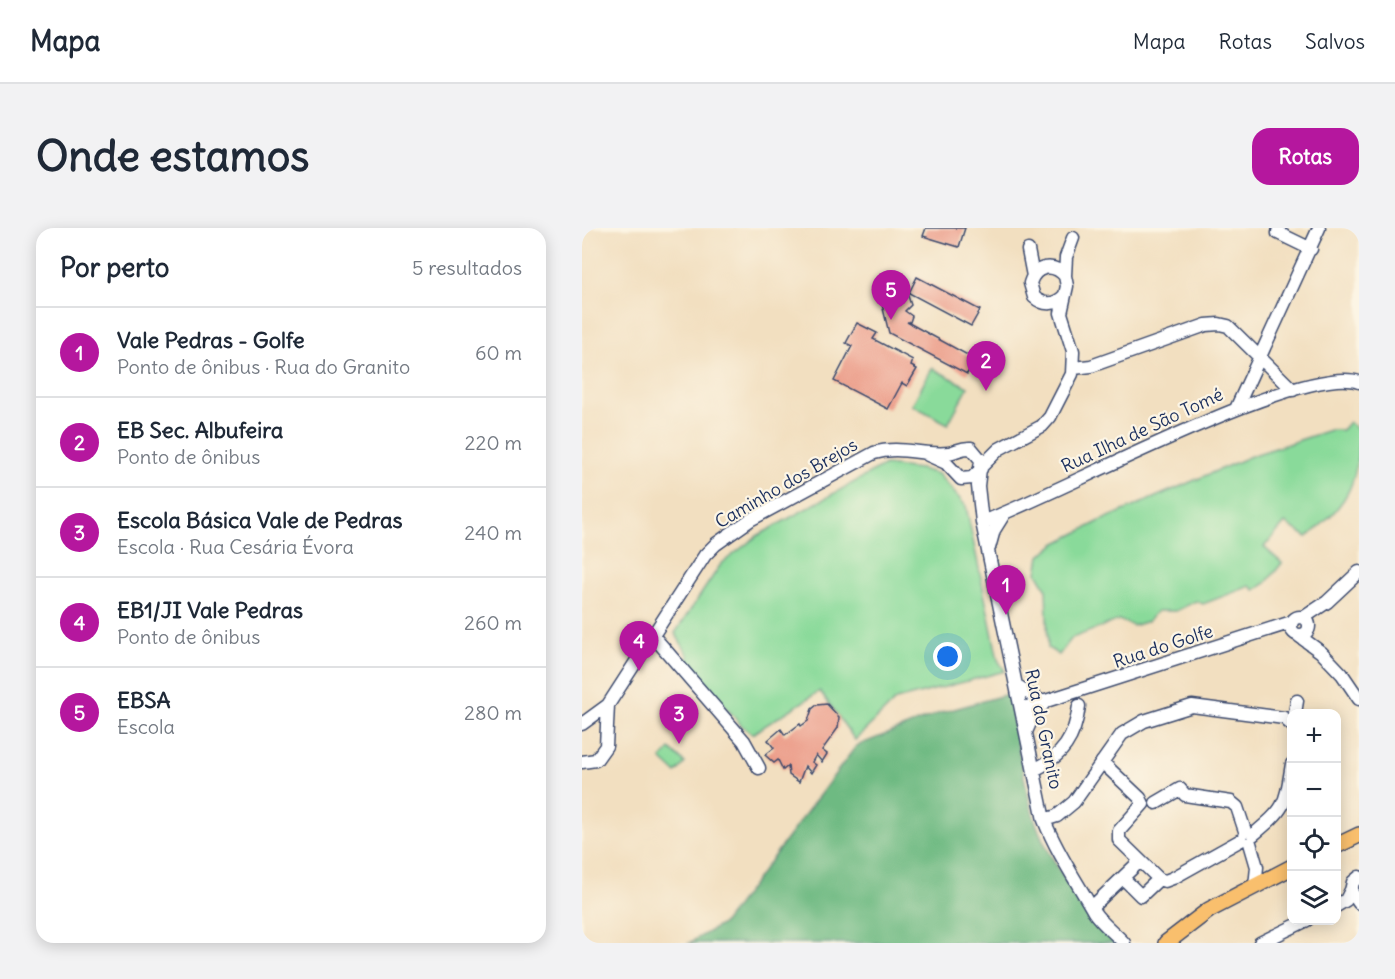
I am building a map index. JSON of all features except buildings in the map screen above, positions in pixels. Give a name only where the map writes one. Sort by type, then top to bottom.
[{"type":"main road","points":[[1341,844],[1359,835]]},
{"type":"main road","points":[[1166,943],[1209,910],[1287,869]]},
{"type":"street","points":[[1279,228],[1278,232],[1285,237],[1311,249]]},
{"type":"street","name":"Rua Ilha de São Tomé","points":[[982,522],[1236,409],[1319,228]]},
{"type":"street","points":[[1033,276],[1047,267],[1076,233]]},
{"type":"street","points":[[956,475],[972,478],[999,449],[1042,426],[1050,417],[1074,368],[1073,351],[1064,329],[1061,313],[1067,286],[1066,257],[1076,233]]},
{"type":"street","points":[[1064,329],[1030,289],[1033,276],[1028,250],[1047,267],[1065,276]]},
{"type":"street","points":[[1039,301],[1055,303],[1064,296]]},
{"type":"street","points":[[1074,368],[1091,366],[1206,325],[1219,324],[1228,326],[1293,390]]},
{"type":"street","points":[[1236,409],[1323,381],[1350,379],[1359,382]]},
{"type":"street","points":[[999,449],[976,451],[965,447],[955,451],[949,463],[956,475],[993,514],[1004,514]]},
{"type":"street","name":"Caminho dos Brejos","points":[[608,705],[705,555],[735,528],[857,460],[888,449],[933,453],[955,451]]},
{"type":"street","name":"Caminho dos Brejos","points":[[913,450],[939,459],[956,475]]},
{"type":"street","points":[[976,451],[981,467]]},
{"type":"street","name":"Rua do Granito","points":[[981,467],[979,501],[982,522],[1044,820],[1056,848],[1095,912],[1124,943]]},
{"type":"street","points":[[988,552],[994,530],[1004,514]]},
{"type":"street","points":[[1359,572],[1301,626],[1342,674],[1359,698]]},
{"type":"street","name":"Rua do Golfe","points":[[1021,709],[1253,636],[1301,626]]},
{"type":"street","points":[[654,637],[744,741],[759,768]]},
{"type":"street","points":[[1016,685],[1044,703],[1033,716],[1026,732]]},
{"type":"street","points":[[582,725],[608,705]]},
{"type":"street","points":[[583,763],[601,757],[606,746],[608,705]]},
{"type":"street","points":[[1034,770],[1052,761],[1063,750],[1075,726],[1079,706]]},
{"type":"street","points":[[1044,820],[1057,816],[1074,802],[1122,734],[1131,727],[1192,706],[1284,718],[1287,721]]},
{"type":"street","points":[[582,725],[592,725],[600,729],[606,739]]},
{"type":"street","points":[[1102,762],[1136,794],[1143,804],[1117,836],[1162,880]]},
{"type":"street","points":[[1156,803],[1180,789],[1185,795],[1231,802],[1237,807],[1257,867],[1255,886]]},
{"type":"street","points":[[1123,878],[1141,896],[1162,880],[1247,837],[1274,819],[1286,803],[1287,796]]},
{"type":"street","points":[[1093,906],[1140,861]]},
{"type":"street","points":[[1257,867],[1273,876]]},
{"type":"street","points":[[1341,903],[1350,895],[1359,877]]},
{"type":"street","points":[[1352,888],[1353,897],[1359,903]]},
{"type":"street","points":[[1341,905],[1359,903]]},
{"type":"street","points":[[1260,943],[1298,925]]},
{"type":"green space","points":[[932,368],[968,387],[948,424],[912,405]]},
{"type":"green space","points":[[1349,422],[1359,430],[1357,464],[1349,491],[1333,514],[1307,537],[1285,523],[1264,547],[1282,563],[1266,583],[1255,590],[1250,586],[1203,604],[1196,601],[1176,611],[1157,611],[1148,621],[1133,626],[1119,620],[1072,638],[1059,655],[1048,648],[1046,588],[1037,573],[1040,556],[1055,544],[1100,521],[1251,456],[1330,430],[1342,430]]},
{"type":"green space","points":[[885,465],[920,469],[938,474],[966,506],[998,660],[1005,671],[896,700],[855,740],[820,691],[752,734],[741,725],[687,661],[689,656],[675,633],[721,564],[757,536]]},
{"type":"green space","points":[[1008,694],[1026,787],[1040,833],[1069,884],[1093,916],[1118,943],[689,943],[724,923],[856,746],[940,713]]},
{"type":"green space","points":[[670,749],[685,763],[676,773],[661,759]]},
{"type":"place","name":"EBSA","points":[[891,320]]},
{"type":"place","name":"EB Sec. Albufeira","points":[[986,391]]},
{"type":"place","name":"Vale Pedras - Golfe","points":[[1006,615]]},
{"type":"place","name":"EB1/JI Vale Pedras","points":[[639,671]]},
{"type":"place","name":"Escola Básica Vale de Pedras","points":[[679,744]]}]
